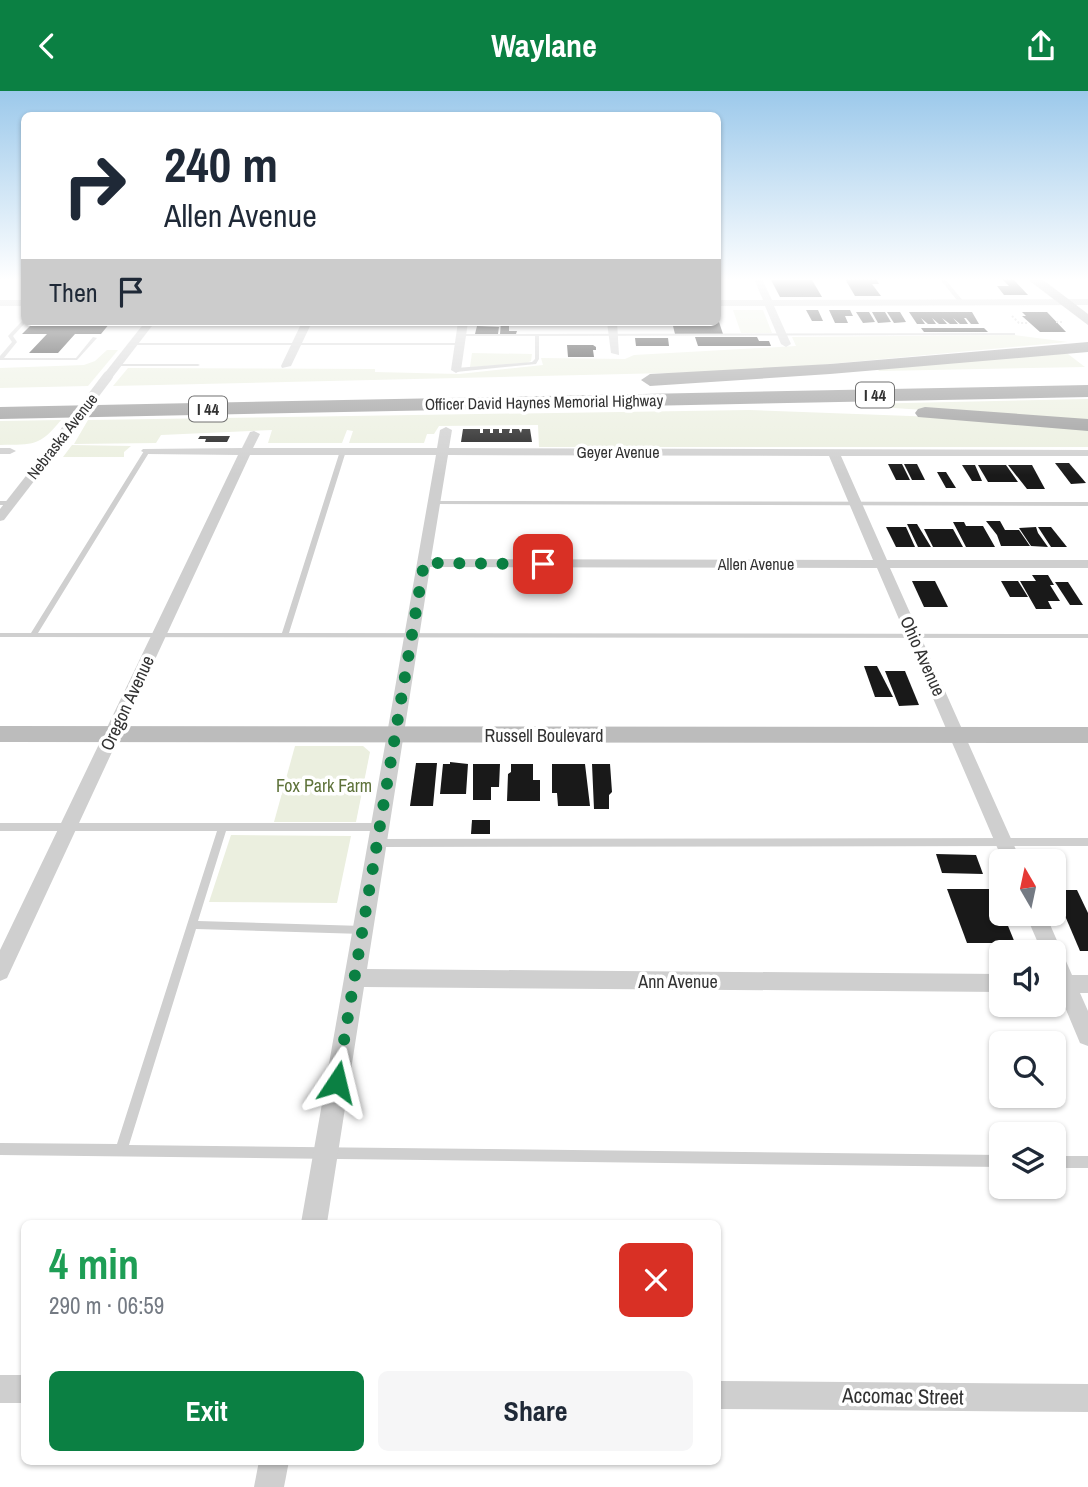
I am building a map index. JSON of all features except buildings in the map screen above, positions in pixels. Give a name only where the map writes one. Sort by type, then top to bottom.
[{"type":"highway","points":[[1056,350],[1069,344]]},
{"type":"highway","points":[[613,384],[1088,347]]},
{"type":"highway","name":"Officer David Haynes Memorial Highway","points":[[0,397],[1088,375]]},
{"type":"highway","name":"Officer David Haynes Memorial Highway","points":[[0,413],[1088,391]]},
{"type":"highway","points":[[662,400],[690,404],[868,409],[1088,425]]},
{"type":"main road","name":"Russell Boulevard","points":[[0,721],[116,727],[397,728],[954,728],[1088,721]]},
{"type":"main road","name":"Russell Boulevard","points":[[0,734],[116,727]]},
{"type":"main road","name":"Russell Boulevard","points":[[954,728],[1088,736]]},
{"type":"street","name":"Nebraska Avenue","points":[[0,517],[5,503],[65,432],[132,344]]},
{"type":"street","points":[[286,366],[296,344]]},
{"type":"street","points":[[456,370],[460,344]]},
{"type":"street","points":[[615,344],[616,353]]},
{"type":"street","points":[[314,1220],[446,430]]},
{"type":"street","name":"Oregon Avenue","points":[[0,972],[254,434]]},
{"type":"street","name":"Geyer Avenue","points":[[147,451],[1088,453]]},
{"type":"street","name":"Ohio Avenue","points":[[832,452],[1007,849]]},
{"type":"street","name":"Allen Avenue","points":[[424,563],[1088,564]]},
{"type":"street","name":"Ann Avenue","points":[[355,978],[989,983]]},
{"type":"street","points":[[1066,984],[1088,984]]},
{"type":"street","points":[[1066,997],[1088,1036]]},
{"type":"street","points":[[0,1389],[21,1389]]},
{"type":"street","name":"Accomac Street","points":[[721,1395],[1088,1398]]},
{"type":"street","points":[[270,1487],[273,1465]]},
{"type":"lane","points":[[0,359],[13,344]]},
{"type":"lane","points":[[0,359],[77,359],[90,344]]},
{"type":"lane","points":[[456,370],[534,363],[537,359],[537,344]]},
{"type":"lane","points":[[116,365],[198,365]]},
{"type":"lane","points":[[33,635],[147,451]]},
{"type":"lane","points":[[285,635],[343,451]]},
{"type":"lane","points":[[433,503],[1088,504]]},
{"type":"lane","points":[[0,635],[1088,636]]},
{"type":"lane","points":[[0,827],[223,827],[379,835],[1088,842]]},
{"type":"lane","points":[[121,1150],[223,827]]},
{"type":"lane","points":[[192,925],[363,930]]},
{"type":"lane","points":[[0,1149],[989,1161]]},
{"type":"lane","points":[[1066,1161],[1088,1162]]},
{"type":"green space","points":[[1045,344],[754,371],[113,386],[128,368],[375,369],[375,372],[459,374],[543,365],[541,358],[625,359],[634,355],[796,346]]},
{"type":"green space","points":[[107,350],[118,350],[88,386],[0,388],[0,368],[84,365],[95,361]]},
{"type":"green space","points":[[472,353],[532,354],[531,361],[527,363],[470,367]]},
{"type":"green space","points":[[1043,353],[1068,354],[1085,367],[879,371],[877,368]]},
{"type":"green space","points":[[1088,399],[1088,421],[862,404]]},
{"type":"green space","points":[[749,410],[937,417],[1088,430],[1088,447],[539,447],[538,425],[439,426],[434,434],[427,434],[424,443],[349,443],[353,431],[347,430],[342,443],[268,443],[272,430],[161,435],[156,443],[74,444],[88,420]]},
{"type":"green space","points":[[61,420],[41,440],[0,445],[0,421]]},
{"type":"green space","points":[[72,445],[131,446],[124,452],[124,457],[63,457]]},
{"type":"green space","name":"Fox Park Farm","points":[[295,746],[363,746],[370,752],[356,822],[274,822]]},
{"type":"green space","points":[[231,835],[351,836],[337,903],[209,902]]},
{"type":"route","points":[[337,1082],[424,563],[543,564]]}]
